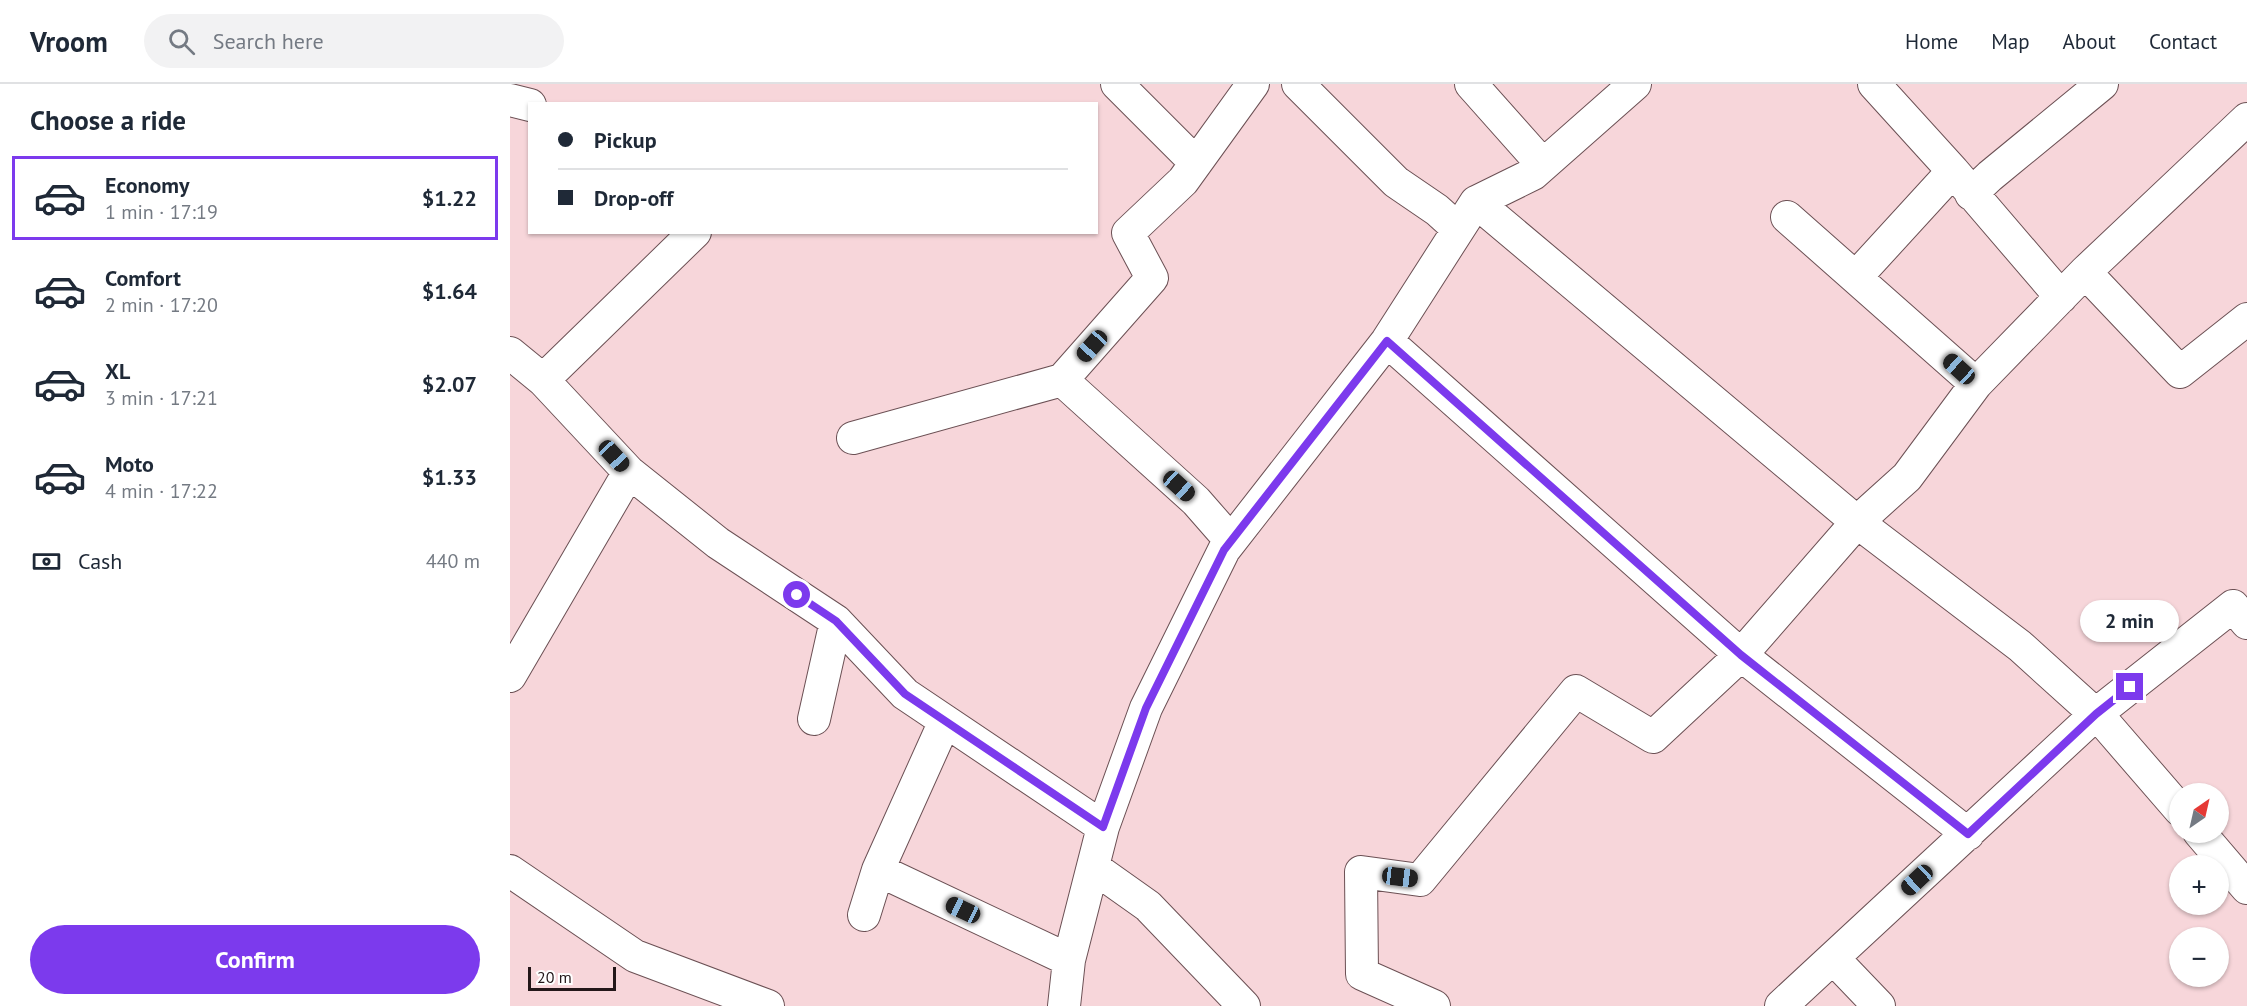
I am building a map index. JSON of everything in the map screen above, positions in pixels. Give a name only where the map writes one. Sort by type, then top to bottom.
[{"type":"street","points":[[1117,84],[1196,163]]},
{"type":"street","points":[[853,438],[1062,380],[1152,278],[1128,233],[1184,181],[1253,84]]},
{"type":"street","points":[[1298,84],[1396,182],[1437,210],[1458,230]]},
{"type":"street","points":[[1472,84],[1543,165]]},
{"type":"street","points":[[1064,1006],[1070,960],[1103,827],[1146,708],[1216,566],[1231,541],[1387,341],[1476,202],[1533,174],[1635,84]]},
{"type":"street","points":[[1875,84],[2061,297]]},
{"type":"street","points":[[1856,278],[1962,183],[1990,176],[2103,84]]},
{"type":"street","points":[[510,100],[528,104]]},
{"type":"street","points":[[1434,1006],[1362,974],[1361,872],[1420,880],[1576,691],[1653,737],[1741,655],[1857,522],[1907,477],[1976,384],[2085,272],[2247,119]]},
{"type":"street","points":[[1476,202],[1857,522],[2020,646],[2103,721],[2169,797]]},
{"type":"street","points":[[1787,217],[1976,384]]},
{"type":"street","points":[[543,380],[693,234]]},
{"type":"street","points":[[2085,272],[2180,372],[2247,319]]},
{"type":"street","points":[[1387,341],[1741,655],[1968,834]]},
{"type":"street","points":[[510,353],[543,380],[629,472],[718,543],[836,621],[905,694],[1103,827]]},
{"type":"street","points":[[1062,380],[1196,501],[1231,541]]},
{"type":"street","points":[[510,676],[629,472]]},
{"type":"street","points":[[1781,1006],[2096,714],[2233,606],[2247,623]]},
{"type":"street","points":[[813,719],[836,621]]},
{"type":"street","points":[[864,915],[878,870],[945,721]]},
{"type":"street","points":[[2208,843],[2247,888]]},
{"type":"street","points":[[1094,867],[1148,906],[1244,1006]]},
{"type":"street","points":[[878,870],[1070,960]]},
{"type":"street","points":[[510,871],[635,956],[768,1006]]},
{"type":"street","points":[[1833,958],[1879,1006]]},
{"type":"route","points":[[797,595],[836,621],[905,694],[1103,827],[1146,708],[1224,550],[1387,341],[1741,655],[1968,834],[2096,714],[2130,687]]}]
